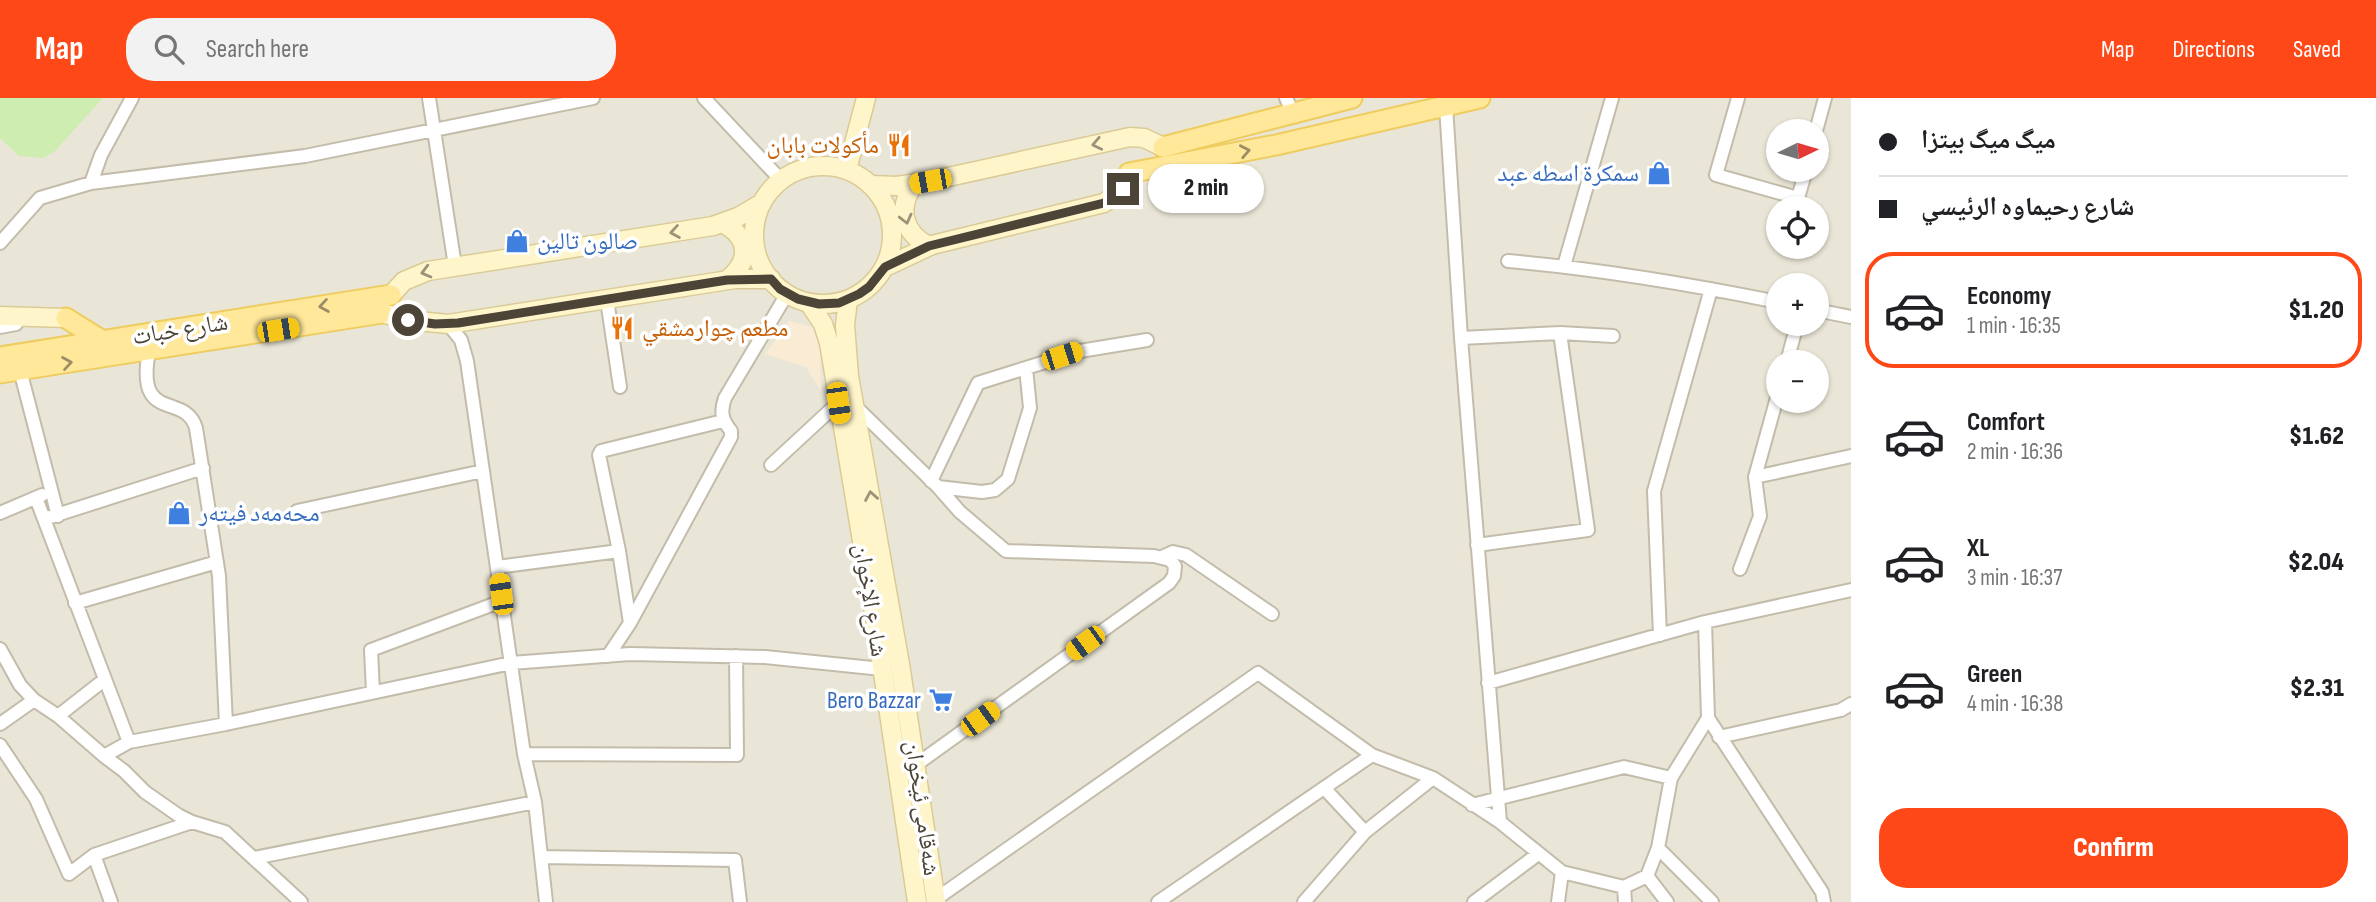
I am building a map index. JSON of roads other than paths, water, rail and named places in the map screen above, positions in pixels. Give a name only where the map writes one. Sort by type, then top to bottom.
[{"type":"main road","points":[[847,170],[866,98]]},
{"type":"main road","points":[[871,185],[914,184],[1123,138],[1144,138],[1163,147],[1289,106],[1352,98]]},
{"type":"main road","points":[[885,267],[929,246],[1104,203],[1123,189],[1129,173],[1276,145],[1480,98]]},
{"type":"main road","points":[[819,165],[847,170],[871,185],[886,207],[893,233],[891,250],[885,267],[869,287],[848,300],[829,304],[809,303],[788,294],[771,279],[760,264],[754,239],[755,227],[762,203],[780,180],[819,165]]},
{"type":"main road","points":[[914,184],[906,194],[904,219],[909,231],[929,246]]},
{"type":"main road","name":"شارع خبات","points":[[0,357],[391,295],[411,277],[428,271],[722,223],[762,203]]},
{"type":"main road","points":[[722,223],[736,232],[743,243],[745,259],[737,272],[727,280]]},
{"type":"main road","name":"شارع خبات","points":[[0,373],[382,313],[421,323],[448,324],[727,280],[771,279]]},
{"type":"main road","name":"شەقامی ئیخوان","points":[[848,300],[845,325],[846,404],[917,764],[936,901]]},
{"type":"main road","name":"شارع الإخوان","points":[[809,303],[826,332],[846,404],[917,902]]},
{"type":"main road","points":[[0,316],[61,318],[103,341]]},
{"type":"main road","points":[[53,348],[61,318]]},
{"type":"main road","points":[[826,332],[834,322],[845,325]]},
{"type":"main road","points":[[911,853],[929,850]]},
{"type":"street","points":[[91,183],[101,155],[132,98]]},
{"type":"street","points":[[429,98],[455,266]]},
{"type":"street","points":[[0,243],[40,198],[91,183],[305,156],[593,98]]},
{"type":"street","points":[[704,98],[780,180]]},
{"type":"street","points":[[1564,266],[1612,98]]},
{"type":"street","points":[[1738,98],[1716,175],[1798,198],[1802,182]]},
{"type":"street","points":[[1819,119],[1825,98]]},
{"type":"street","points":[[1446,106],[1461,338],[1500,822]]},
{"type":"street","points":[[1508,261],[1564,266],[1766,300]]},
{"type":"street","points":[[1660,635],[1654,491],[1712,289]]},
{"type":"street","points":[[608,656],[630,624],[731,437],[731,431],[723,421],[721,409],[725,398],[788,294]]},
{"type":"street","points":[[607,300],[620,387]]},
{"type":"street","points":[[1829,313],[1851,317]]},
{"type":"street","points":[[0,327],[16,324],[21,316]]},
{"type":"street","points":[[448,324],[461,340],[465,350],[524,754],[535,802],[547,902]]},
{"type":"street","points":[[1461,338],[1560,333],[1614,336]]},
{"type":"street","points":[[1477,545],[1588,530],[1560,333]]},
{"type":"street","points":[[934,484],[978,383],[1080,351],[1147,340]]},
{"type":"street","points":[[149,351],[145,373],[147,386],[160,402],[187,415],[194,422],[218,562],[226,724]]},
{"type":"street","points":[[934,484],[982,492],[995,490],[1008,479],[1030,408],[1026,368]]},
{"type":"street","points":[[20,370],[58,516]]},
{"type":"street","points":[[771,465],[846,404],[934,484],[960,512],[1006,551],[1162,557],[1175,566],[1174,576],[1169,583],[917,764]]},
{"type":"street","points":[[1740,569],[1760,516],[1755,477],[1773,413]]},
{"type":"street","points":[[630,624],[619,551],[599,455],[601,451],[723,421]]},
{"type":"street","points":[[1755,477],[1851,456]]},
{"type":"street","points":[[44,519],[202,468]]},
{"type":"street","points":[[297,511],[483,471]]},
{"type":"street","points":[[0,513],[52,491]]},
{"type":"street","points":[[36,498],[129,741]]},
{"type":"street","points":[[497,567],[619,551]]},
{"type":"street","points":[[1162,557],[1173,552],[1186,555],[1272,614]]},
{"type":"street","points":[[75,603],[218,562]]},
{"type":"street","points":[[1489,683],[1705,622],[1851,590]]},
{"type":"street","points":[[373,692],[372,650],[502,601]]},
{"type":"street","points":[[1705,622],[1708,718],[1822,892],[1824,902]]},
{"type":"street","points":[[0,649],[20,685],[34,700],[58,716],[145,792],[192,822],[225,832],[300,902]]},
{"type":"street","points":[[104,756],[129,741],[226,724],[511,663],[608,656],[736,656],[882,669]]},
{"type":"street","points":[[524,754],[737,755],[736,656]]},
{"type":"street","points":[[936,901],[1258,673],[1371,755],[1433,778],[1500,822],[1562,872],[1624,887],[1647,876],[1658,848],[1671,778],[1708,718]]},
{"type":"street","points":[[58,716],[104,680]]},
{"type":"street","points":[[0,724],[34,700]]},
{"type":"street","points":[[1719,737],[1841,710],[1851,704]]},
{"type":"street","points":[[0,745],[36,799],[69,874],[94,855],[192,822]]},
{"type":"street","points":[[1158,902],[1371,755]]},
{"type":"street","points":[[1472,805],[1624,767],[1671,778]]},
{"type":"street","points":[[1304,902],[1365,832],[1433,778]]},
{"type":"street","points":[[1325,789],[1365,832]]},
{"type":"street","points":[[254,859],[535,802]]},
{"type":"street","points":[[1658,848],[1712,902]]},
{"type":"street","points":[[1474,902],[1538,854]]},
{"type":"street","points":[[94,855],[111,902]]},
{"type":"street","points":[[541,857],[735,860],[740,902]]},
{"type":"street","points":[[1558,902],[1562,872]]},
{"type":"street","points":[[1647,876],[1667,902]]},
{"type":"street","points":[[1624,887],[1625,902]]},
{"type":"place","name":"مأكولات بابان","points":[[899,145]]},
{"type":"place","name":"سمكرة اسطه عبد","points":[[1659,173]]},
{"type":"place","name":"صالون تالين","points":[[517,241]]},
{"type":"place","name":"مطعم چوارمشقي","points":[[622,328]]},
{"type":"place","name":"محەمەد فیتەر","points":[[179,513]]},
{"type":"place","name":"Bero Bazzar","points":[[941,700]]}]
